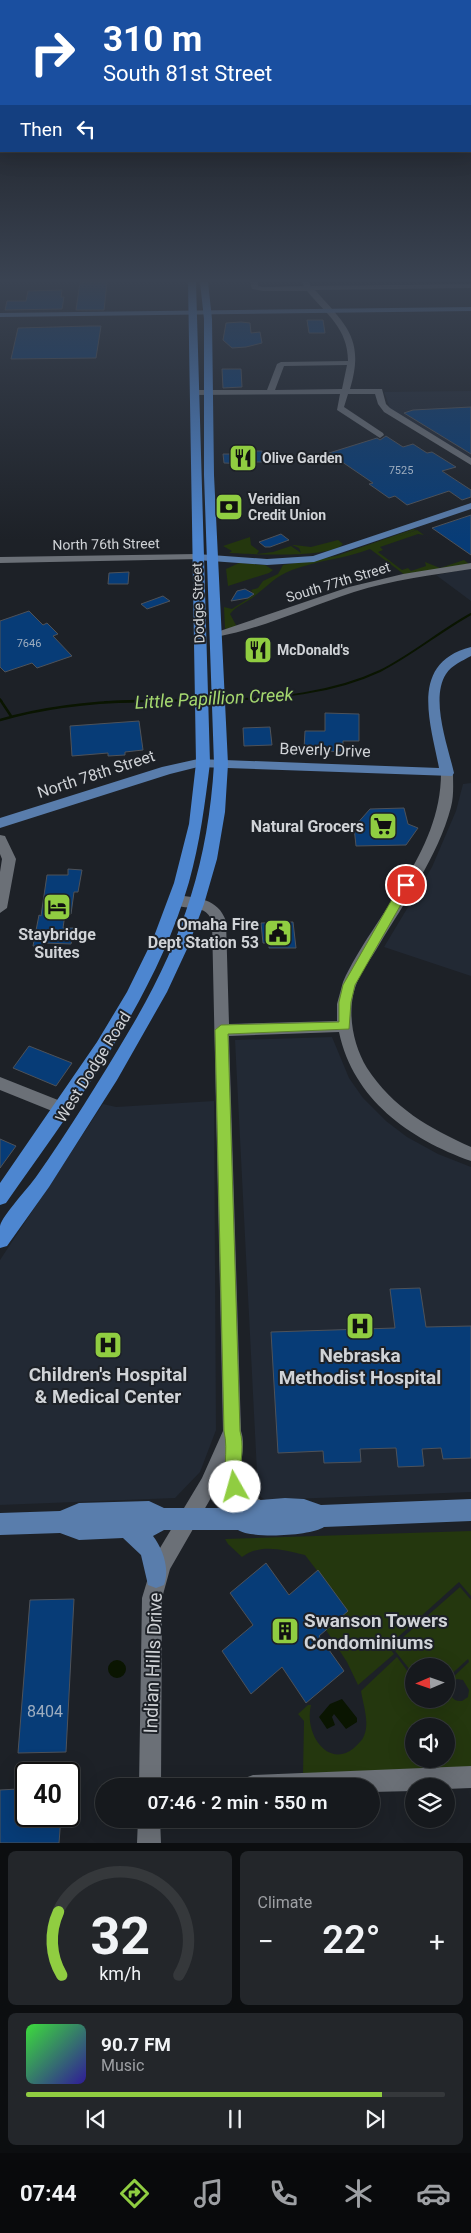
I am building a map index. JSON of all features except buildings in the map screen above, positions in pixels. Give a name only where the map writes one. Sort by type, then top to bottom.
[{"type":"highway","name":"Dodge Street","points":[[176,900],[195,834],[203,763],[196,558],[194,368]]},
{"type":"highway","name":"Dodge Street","points":[[197,904],[216,832],[221,790],[206,368]]},
{"type":"highway","name":"West Dodge Road","points":[[0,1197],[107,1043],[132,1000],[162,937],[176,900]]},
{"type":"highway","name":"West Dodge Road","points":[[0,1240],[36,1191],[144,1023],[171,968],[197,904]]},
{"type":"main road","points":[[196,558],[213,557],[292,562],[322,557],[471,506]]},
{"type":"main road","points":[[446,773],[433,701],[433,688],[444,668],[471,651]]},
{"type":"main road","name":"Beverly Drive","points":[[203,763],[446,773]]},
{"type":"main road","name":"North 78th Street","points":[[0,823],[167,770],[203,763]]},
{"type":"main road","points":[[0,1524],[60,1522],[79,1514],[149,1512],[162,1519],[190,1520],[242,1517],[248,1524],[312,1522],[320,1516],[471,1510]]},
{"type":"main road","points":[[60,1522],[79,1529],[150,1526],[162,1519]]},
{"type":"main road","points":[[126,1527],[140,1536],[151,1549],[156,1577]]},
{"type":"street","points":[[270,393],[279,368]]},
{"type":"street","points":[[351,368],[340,408],[380,434]]},
{"type":"street","points":[[194,393],[328,391],[347,387],[379,391],[382,404],[387,410],[471,462]]},
{"type":"street","name":"North 76th Street","points":[[0,560],[196,558]]},
{"type":"street","name":"South 77th Street","points":[[216,634],[236,630],[360,587],[471,566]]},
{"type":"street","points":[[446,773],[447,797],[442,817],[421,859],[349,985],[345,1002],[345,1026],[356,1063],[367,1082],[386,1105],[408,1123],[423,1132],[471,1154]]},
{"type":"street","points":[[0,840],[9,859],[0,908]]},
{"type":"street","points":[[176,900],[197,904],[211,922],[218,938],[232,1431],[235,1444],[232,1475],[235,1487],[242,1499],[242,1517]]},
{"type":"street","points":[[221,1030],[345,1026]]},
{"type":"street","points":[[0,1084],[62,1109]]},
{"type":"street","points":[[190,1520],[221,1464],[232,1431]]},
{"type":"street","name":"Indian Hills Drive","points":[[150,1778],[152,1598],[156,1577],[161,1565],[190,1520]]},
{"type":"street","points":[[380,1781],[471,1777]]},
{"type":"street","points":[[149,1828],[149,1843]]},
{"type":"shaded area","points":[[471,391],[471,458],[391,411],[384,392]]},
{"type":"shaded area","points":[[471,568],[471,601],[436,575]]},
{"type":"shaded area","points":[[471,783],[471,976],[384,947],[432,867],[456,811],[463,784]]},
{"type":"shaded area","name":"Nebraska Methodist Hospital","points":[[332,1037],[349,1078],[363,1098],[386,1121],[407,1137],[438,1154],[471,1167],[471,1492],[266,1500],[258,1492],[235,1040]]},
{"type":"shaded area","name":"Children's Hospital & Medical Center","points":[[214,1101],[216,1430],[200,1472],[175,1498],[0,1505],[0,1260],[103,1104],[116,1107]]},
{"type":"shaded area","points":[[117,1660],[123,1663],[126,1669],[123,1675],[117,1678],[111,1675],[108,1669],[111,1663]]},
{"type":"shaded area","points":[[342,1699],[357,1718],[357,1722],[346,1729],[334,1714],[332,1717],[335,1725],[327,1729],[319,1717],[330,1704]]},
{"type":"green space","points":[[414,529],[416,530],[391,539],[417,530],[424,535],[418,534],[380,547],[383,550],[378,552],[402,570],[408,568],[411,571],[426,566],[425,562],[440,568],[464,560],[469,564],[405,575],[370,549],[312,564],[292,570],[281,576],[232,611],[230,614],[237,627],[225,629],[224,607],[232,609],[254,595],[251,590],[258,588],[263,581],[278,574],[283,565],[336,556]]},
{"type":"green space","points":[[250,537],[251,545],[259,551],[257,554],[229,553],[232,551],[223,546]]},
{"type":"green space","points":[[338,540],[343,544],[335,549],[307,554],[257,554],[273,552],[291,546],[301,553],[299,548],[292,545],[311,547]]},
{"type":"green space","points":[[239,563],[265,565],[273,570],[228,586],[226,569]]},
{"type":"green space","points":[[471,1531],[471,1596],[459,1582],[388,1646],[394,1654],[358,1685],[347,1662],[326,1630],[348,1611],[305,1555],[264,1549],[242,1557],[225,1539]]},
{"type":"green space","points":[[460,1587],[471,1600],[471,1768],[303,1775],[304,1721],[298,1714],[308,1705],[311,1705],[311,1728],[322,1747],[330,1753],[349,1752],[362,1740],[365,1734],[366,1717],[361,1691],[397,1657],[405,1668],[405,1708],[455,1708],[455,1700],[462,1701],[468,1697],[469,1690],[463,1680],[455,1680],[455,1675],[469,1662],[468,1659],[455,1671],[455,1658],[405,1658],[405,1664],[392,1647]]},
{"type":"waterway","name":"Little Papillion Creek","points":[[223,700],[263,698],[323,690],[361,679],[392,665],[471,614]]},
{"type":"waterway","name":"Little Papillion Creek","points":[[128,701],[197,700]]},
{"type":"waterway","points":[[1,701],[11,716]]},
{"type":"waterway","name":"Little Papillion Creek","points":[[0,720],[68,706],[128,701]]},
{"type":"waterway","name":"Little Papillion Creek","points":[[105,702],[128,701]]},
{"type":"waterway","name":"Little Papillion Creek","points":[[128,701],[137,701]]},
{"type":"place","name":"Olive Garden","points":[[243,458]]},
{"type":"place","name":"Veridian Credit Union","points":[[229,507]]},
{"type":"place","name":"McDonald's","points":[[258,650]]},
{"type":"place","name":"Natural Grocers","points":[[383,826]]},
{"type":"place","name":"Staybridge Suites","points":[[57,907]]},
{"type":"place","name":"Omaha Fire Dept Station 53","points":[[278,933]]},
{"type":"place","name":"Nebraska Methodist Hospital","points":[[360,1326]]},
{"type":"place","name":"Children's Hospital & Medical Center","points":[[108,1345]]},
{"type":"place","name":"Swanson Towers Condominiums","points":[[285,1631]]},
{"type":"route","points":[[235,1487],[232,1475],[235,1438],[232,1431],[232,1371],[221,1030],[345,1026],[346,994],[352,978],[406,885]]}]
